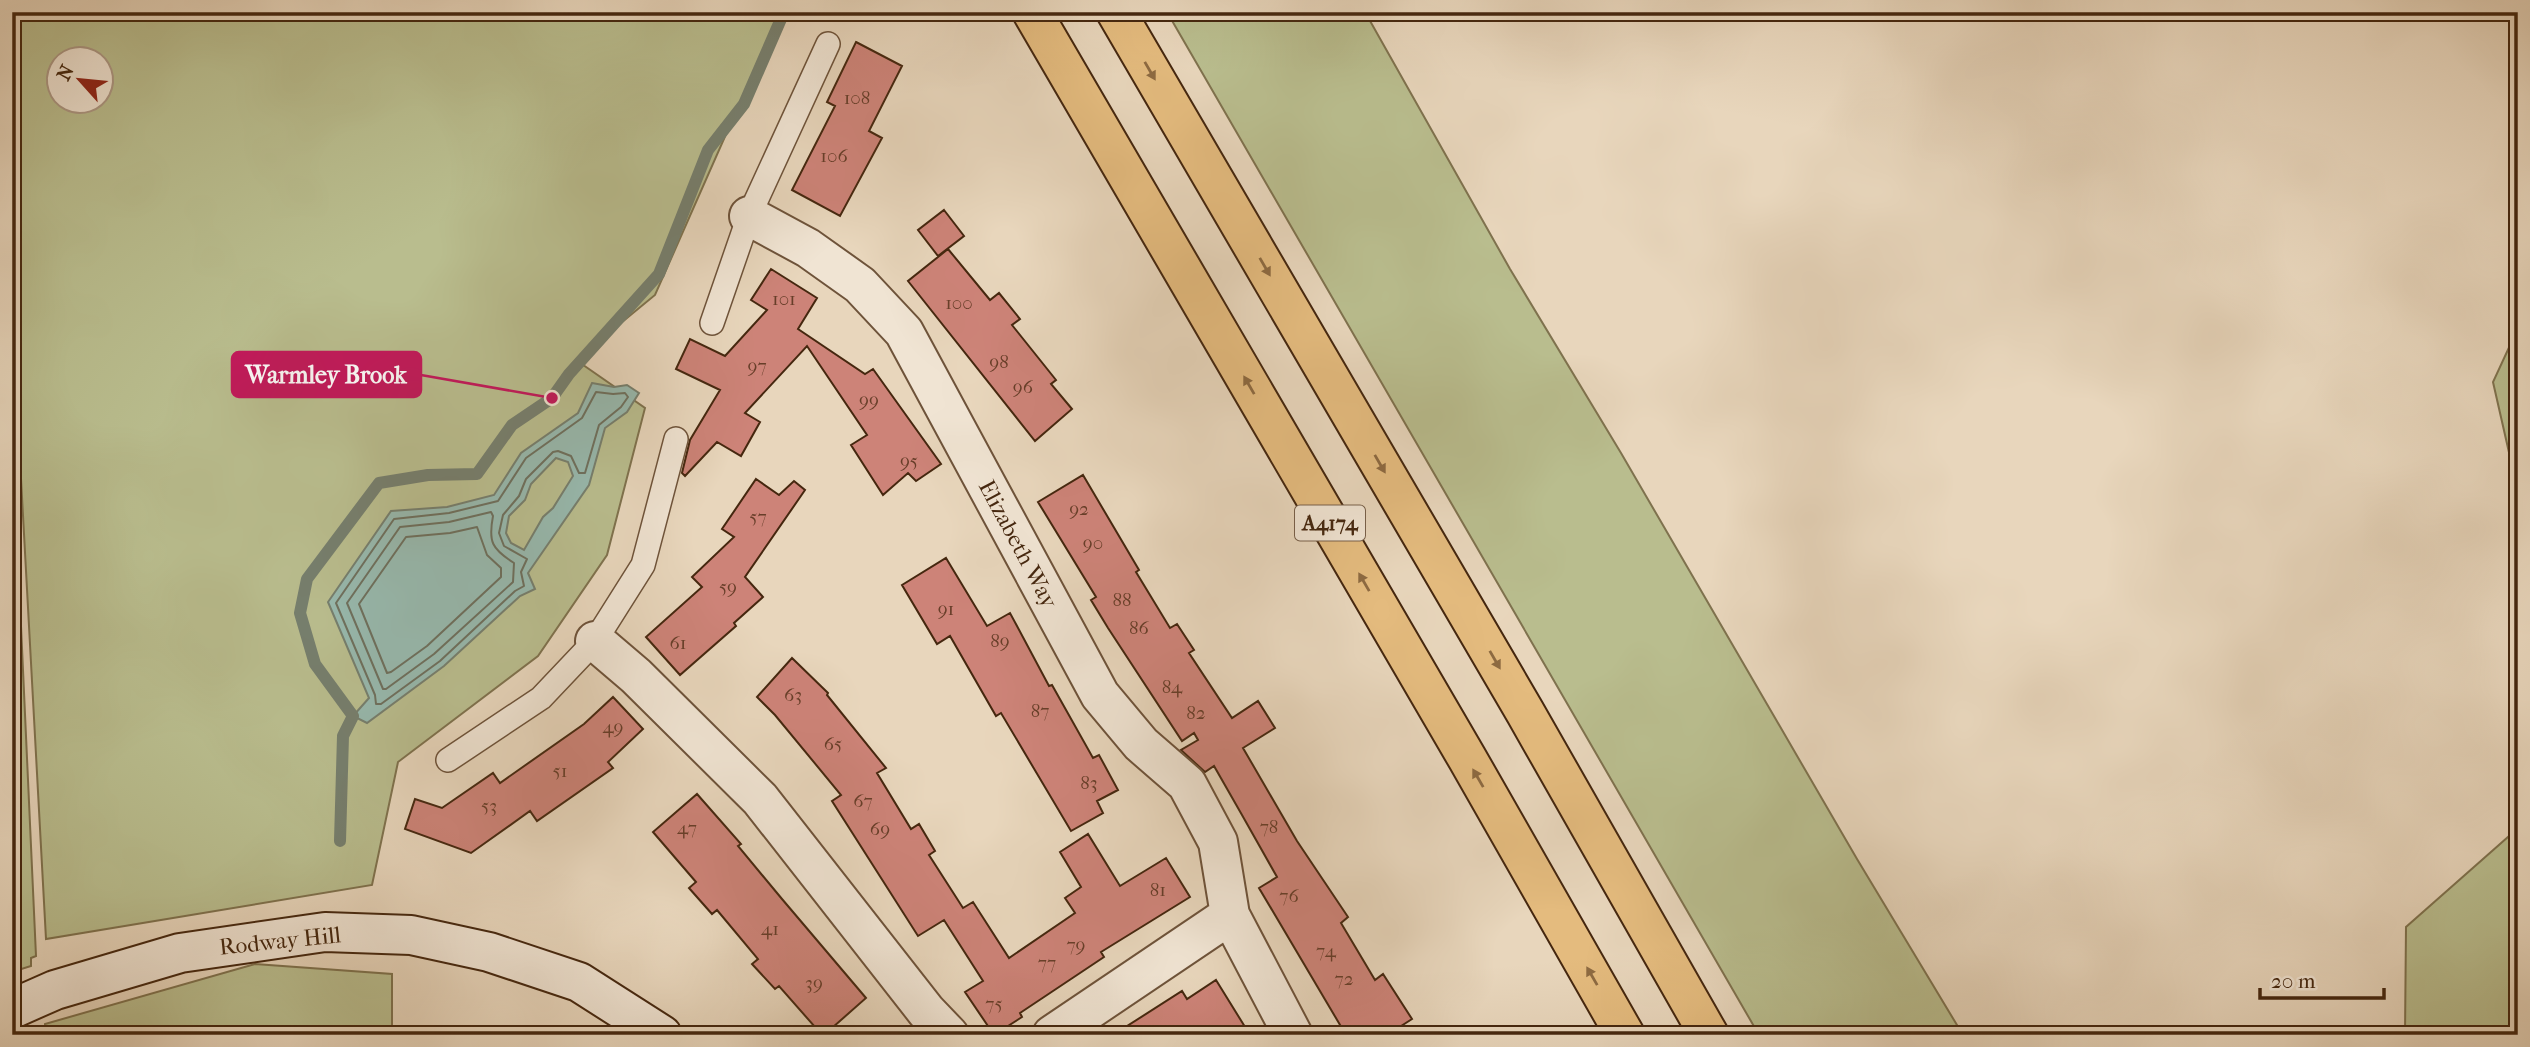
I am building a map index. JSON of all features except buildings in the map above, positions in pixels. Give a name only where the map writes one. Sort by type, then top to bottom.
[{"type":"highway","name":"A4174","points":[[1032,12],[1453,734],[1625,1035]]},
{"type":"highway","name":"A4174","points":[[1116,12],[1518,700],[1709,1035]]},
{"type":"street","name":"Elizabeth Way","points":[[749,216],[808,248],[860,285],[904,332],[1100,695],[1141,744],[1187,784],[1219,842],[1230,915],[1293,1035]]},
{"type":"street","points":[[595,641],[654,693],[760,799],[926,1011],[949,1035]]},
{"type":"street","points":[[1052,1035],[1230,915]]},
{"type":"street","name":"Rodway Hill","points":[[12,1009],[55,990],[180,953],[325,932],[411,935],[489,952],[579,982],[662,1035]]},
{"type":"lane","points":[[712,323],[749,216],[828,44]]},
{"type":"lane","points":[[448,760],[541,698],[595,641],[643,565],[676,439]]},
{"type":"green space","points":[[12,12],[780,12],[655,295],[576,360],[645,408],[607,555],[538,656],[398,762],[372,885],[46,939],[12,313]]},
{"type":"green space","points":[[1167,12],[1365,12],[1510,269],[1963,1035],[1759,1035]]},
{"type":"green space","points":[[2518,328],[2518,492],[2493,382]]},
{"type":"green space","points":[[12,428],[36,956],[31,958],[31,966],[12,972]]},
{"type":"green space","points":[[2518,817],[2518,1035],[2405,1035],[2406,927],[2517,829]]},
{"type":"green space","points":[[255,964],[392,974],[392,1035],[45,1035],[45,1024]]},
{"type":"water","points":[[592,383],[614,387],[627,385],[639,393],[627,412],[605,428],[589,485],[528,573],[535,589],[520,596],[444,666],[367,723],[353,716],[369,698],[328,602],[391,511],[447,507],[494,495],[521,453],[578,413]],"holes":[[[556,458],[568,462],[573,476],[553,508],[543,517],[524,550],[511,543],[506,533],[509,516],[525,500],[531,484]]]},
{"type":"waterway","points":[[340,841],[343,736],[353,716],[315,664],[300,613],[307,579],[379,483],[428,475],[477,474],[512,425],[552,398],[569,374],[659,274],[708,150],[744,104],[784,12]]},
{"type":"place","name":"Warmley Brook","points":[[552,398]]}]
